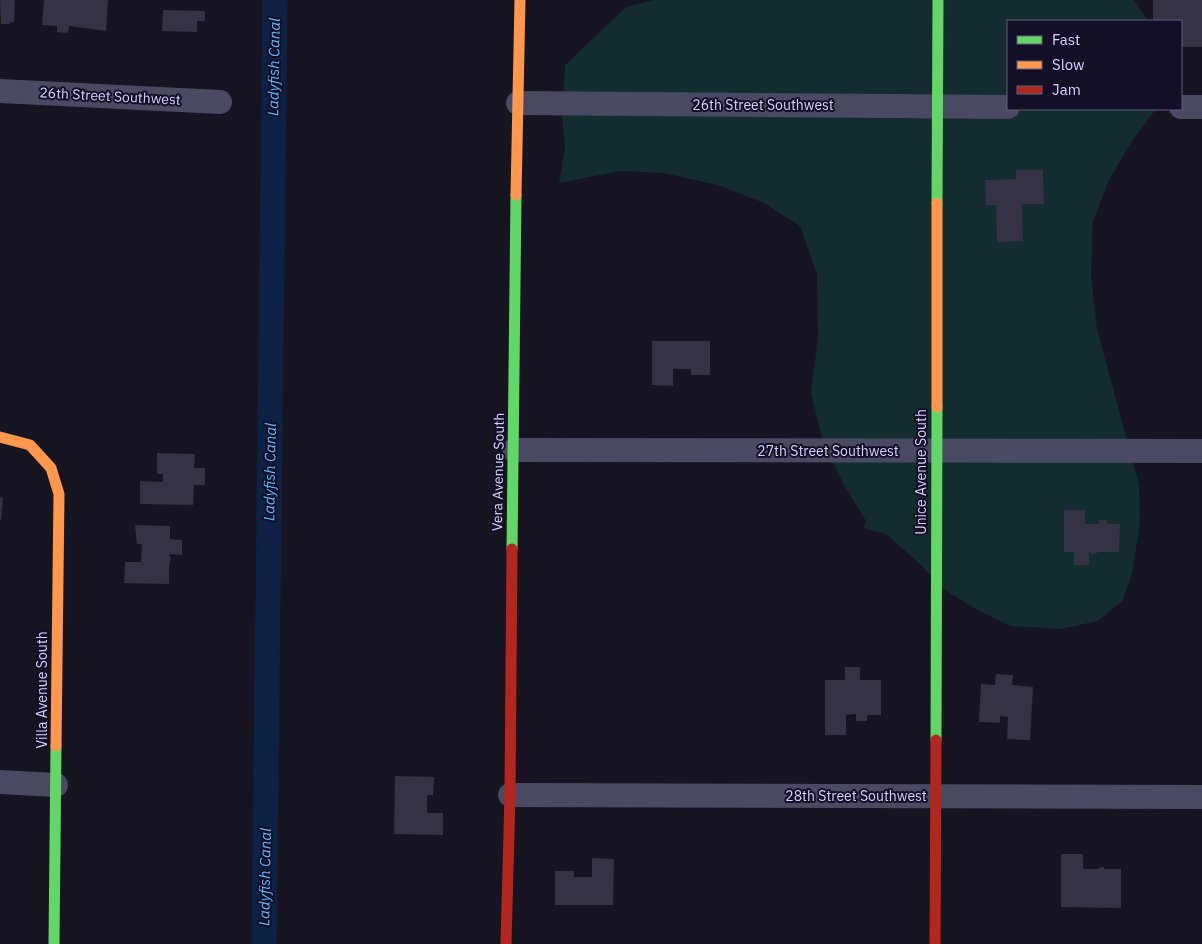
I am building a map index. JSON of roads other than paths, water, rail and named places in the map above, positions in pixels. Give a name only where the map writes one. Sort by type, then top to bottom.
[{"type":"street","name":"Vera Avenue South","points":[[506,944],[510,794],[520,0]]},
{"type":"street","name":"Unice Avenue South","points":[[935,944],[938,0]]},
{"type":"street","name":"26th Street Southwest","points":[[0,90],[220,102]]},
{"type":"street","name":"26th Street Southwest","points":[[518,103],[1007,107]]},
{"type":"street","points":[[1182,107],[1202,107]]},
{"type":"street","name":"Villa Avenue South","points":[[0,437],[30,446],[51,468],[59,494],[54,944]]},
{"type":"street","name":"27th Street Southwest","points":[[514,450],[1202,451]]},
{"type":"street","points":[[0,782],[56,785]]},
{"type":"street","name":"28th Street Southwest","points":[[510,794],[1202,797]]},
{"type":"waterway","name":"Ladyfish Canal","points":[[264,944],[275,0]]}]
